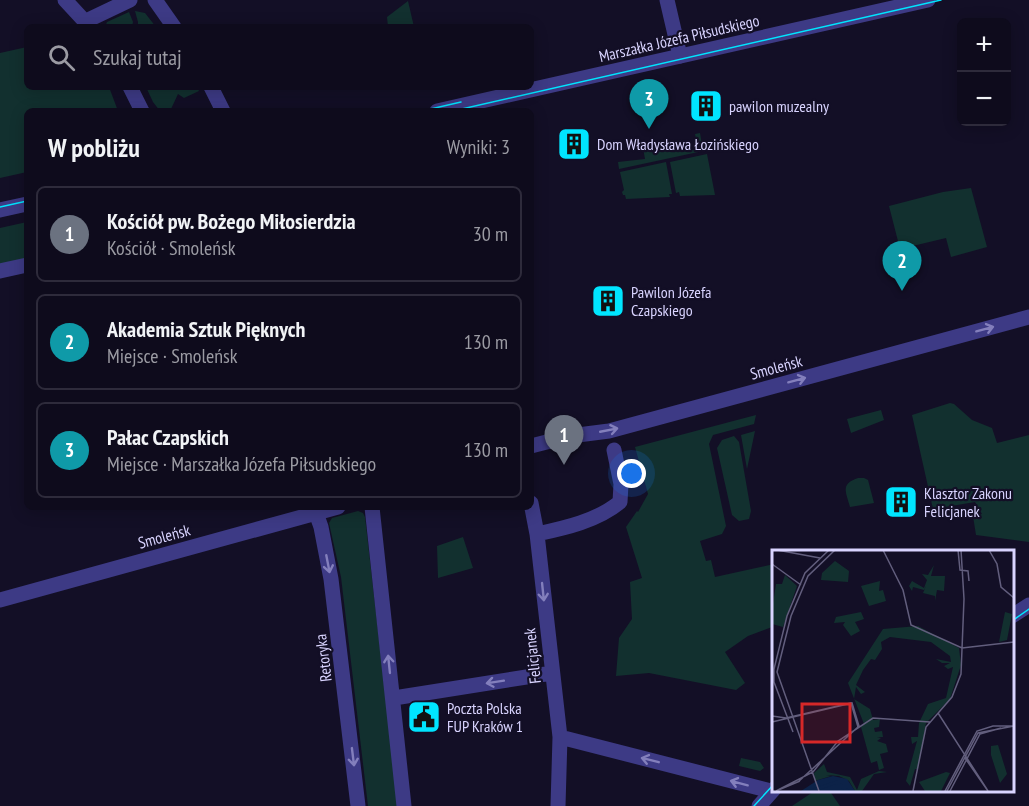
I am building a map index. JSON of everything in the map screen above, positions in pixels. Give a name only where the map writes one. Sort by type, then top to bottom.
[{"type":"street","points":[[65,0],[88,24],[130,0]]},
{"type":"street","points":[[155,0],[172,24]]},
{"type":"street","points":[[668,0],[680,56]]},
{"type":"street","name":"Marszałka Józefa Piłsudskiego","points":[[534,89],[928,0]]},
{"type":"street","points":[[132,90],[140,108]]},
{"type":"street","points":[[212,90],[222,108]]},
{"type":"street","name":"Marszałka Józefa Piłsudskiego","points":[[451,108],[530,90]]},
{"type":"street","points":[[0,210],[24,205]]},
{"type":"street","points":[[0,271],[24,266]]},
{"type":"street","name":"Smoleńsk","points":[[534,445],[570,436],[609,431],[1029,317]]},
{"type":"street","points":[[537,534],[607,513],[620,502],[621,484],[614,450]]},
{"type":"street","name":"Smoleńsk","points":[[0,600],[315,510]]},
{"type":"street","name":"Retoryka","points":[[315,510],[334,594],[358,806]]},
{"type":"street","points":[[372,510],[404,806]]},
{"type":"street","name":"Felicjanek","points":[[532,510],[560,737],[558,806]]},
{"type":"street","points":[[1014,615],[1029,604]]},
{"type":"street","points":[[394,698],[552,673]]},
{"type":"street","points":[[560,737],[772,790]]},
{"type":"street","points":[[759,806],[772,791]]},
{"type":"green space","points":[[408,1],[413,24],[388,24],[387,17]]},
{"type":"green space","points":[[135,11],[145,13],[154,24],[138,24]]},
{"type":"green space","points":[[129,12],[133,22],[133,24],[106,24]]},
{"type":"green space","points":[[24,48],[24,90],[110,90],[117,108],[24,108],[24,173],[0,178],[0,53]]},
{"type":"green space","points":[[147,90],[199,91],[184,98],[178,94],[171,108],[158,108]]},
{"type":"green space","points":[[700,133],[703,151],[619,169],[618,162],[645,159],[643,148],[679,140],[682,152],[698,149],[695,134]]},
{"type":"green space","points":[[707,154],[715,195],[680,196],[679,192],[676,193],[670,162]]},
{"type":"green space","points":[[666,162],[672,194],[669,194],[670,197],[626,199],[622,192],[624,190],[620,172]]},
{"type":"green space","points":[[971,188],[987,247],[951,257],[946,238],[900,249],[889,206],[943,192]]},
{"type":"green space","points":[[24,223],[24,266],[0,271],[0,228]]},
{"type":"green space","points":[[950,403],[972,420],[992,428],[997,443],[1029,435],[1029,542],[976,535],[973,516],[982,514],[975,502],[933,509],[912,415]]},
{"type":"green space","points":[[881,410],[884,420],[851,433],[847,419]]},
{"type":"green space","points":[[756,415],[754,424],[713,435],[709,444],[726,526],[722,534],[700,541],[706,561],[711,560],[715,577],[772,564],[772,627],[748,636],[725,652],[745,683],[736,690],[649,673],[616,676],[619,638],[632,619],[630,582],[642,578],[626,527],[648,494],[635,447]]},
{"type":"green space","points":[[755,431],[747,469],[741,435]]},
{"type":"green space","points":[[734,436],[739,442],[751,511],[749,519],[739,521],[732,515],[717,448],[722,440]]},
{"type":"green space","points":[[858,478],[868,480],[874,503],[850,507],[846,489],[852,480]]},
{"type":"green space","points":[[358,511],[365,517],[398,806],[368,806],[341,577],[329,523],[332,518]]},
{"type":"green space","points":[[463,537],[473,568],[438,578],[437,546]]},
{"type":"green space","points":[[741,758],[760,762],[764,768],[760,771],[739,766]]},
{"type":"green space","points":[[814,791],[830,791],[840,806],[792,806]]},
{"type":"tram line","points":[[466,108],[941,0]]},
{"type":"tram line","points":[[435,108],[461,102]]},
{"type":"tram line","points":[[0,207],[24,202]]},
{"type":"tram line","points":[[1014,620],[1029,609]]},
{"type":"tram line","points":[[754,806],[772,786]]},
{"type":"place","name":"pawilon muzealny","points":[[706,106]]},
{"type":"place","name":"Pałac Czapskich","points":[[649,129]]},
{"type":"place","name":"Dom Władysława Łozińskiego","points":[[574,144]]},
{"type":"place","name":"Akademia Sztuk Pięknych","points":[[902,291]]},
{"type":"place","name":"Pawilon Józefa Czapskiego","points":[[608,301]]},
{"type":"place","name":"Kościół pw. Bożego Miłosierdzia","points":[[564,465]]},
{"type":"place","name":"Klasztor Zakonu Felicjanek","points":[[901,502]]},
{"type":"place","name":"Poczta Polska FUP Kraków 1","points":[[424,717]]}]
